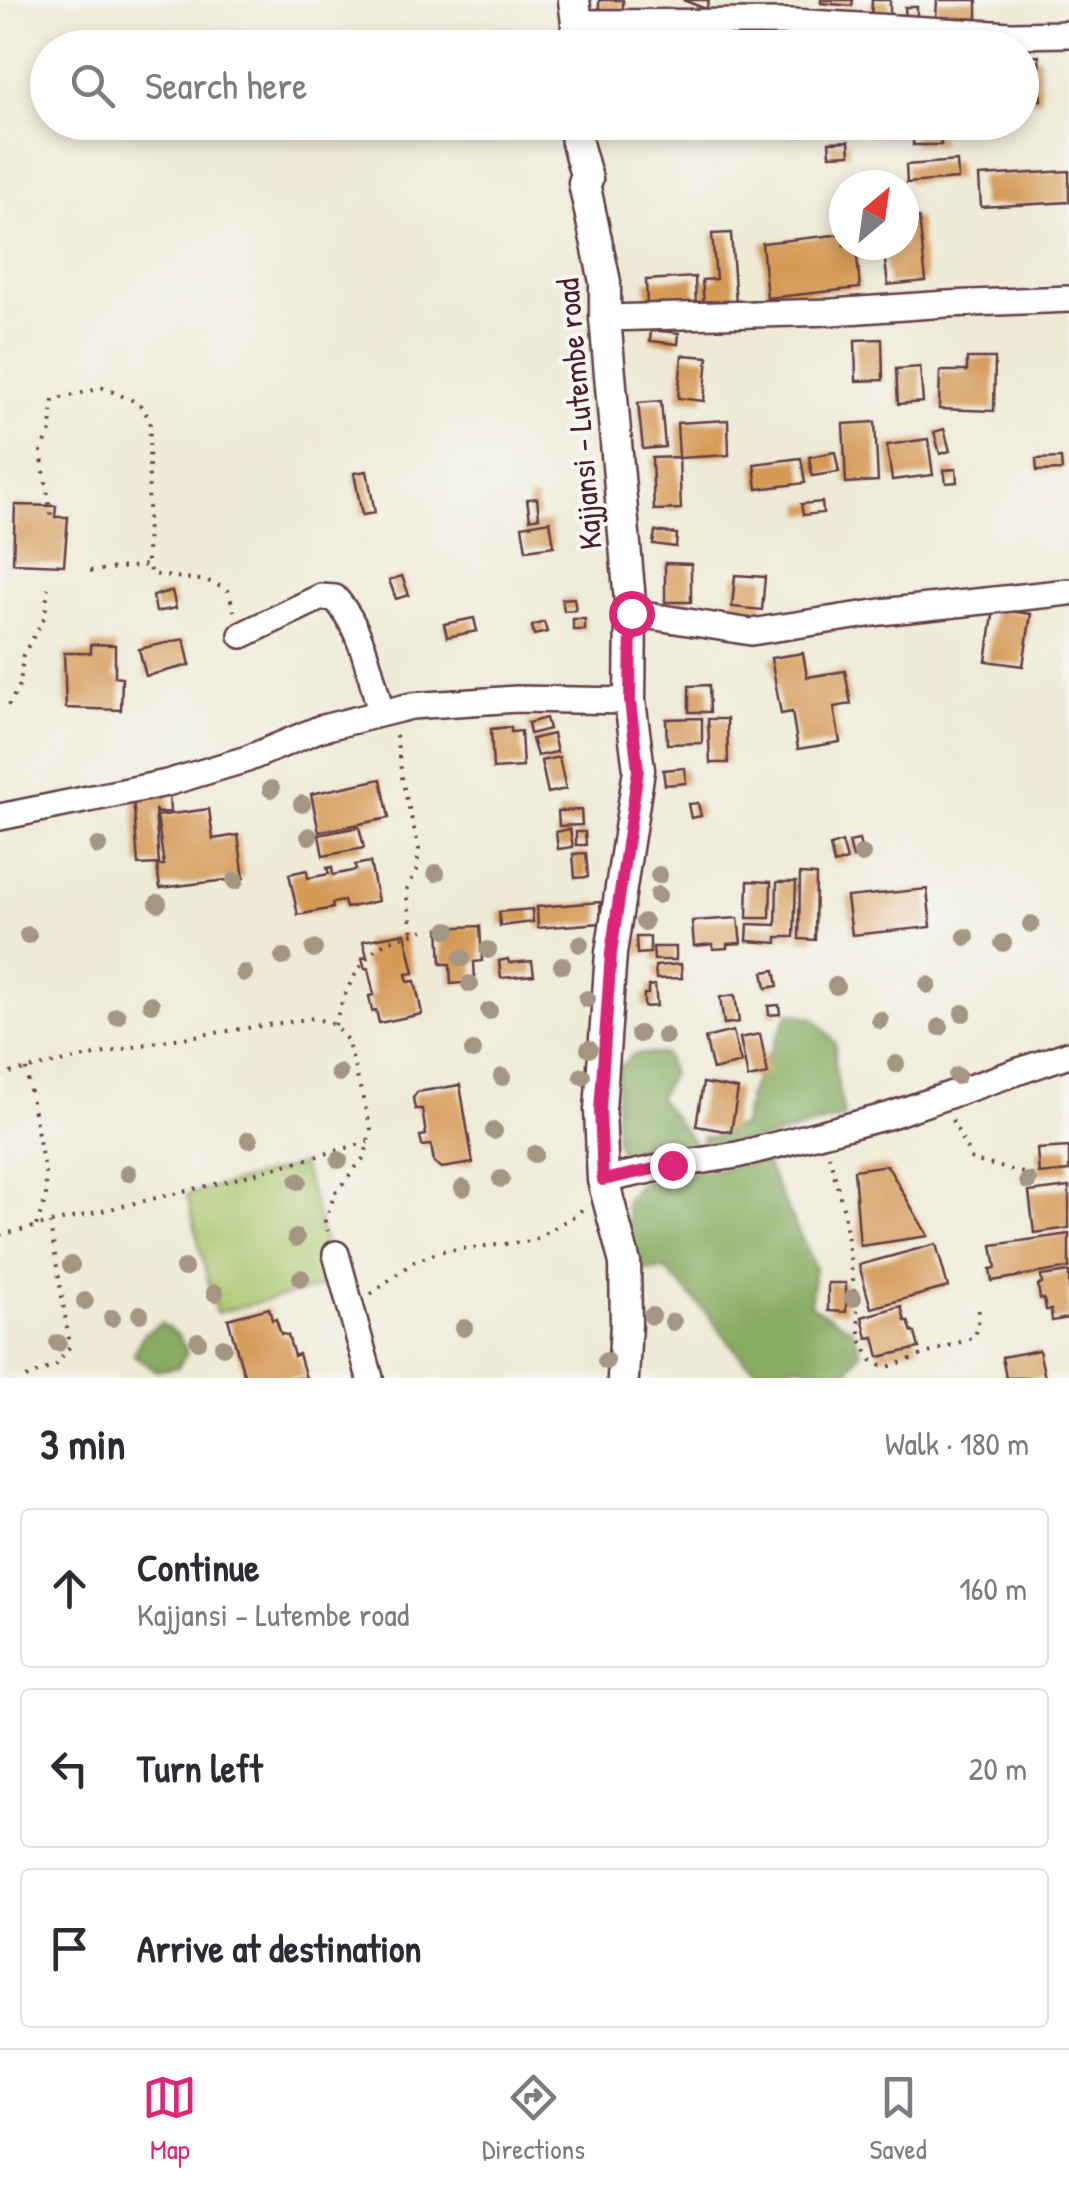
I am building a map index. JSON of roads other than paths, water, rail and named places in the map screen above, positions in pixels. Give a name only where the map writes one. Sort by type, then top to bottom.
[{"type":"street","points":[[576,23],[792,22],[917,30]]},
{"type":"street","points":[[1039,35],[1069,34]]},
{"type":"street","name":"Kajjansi - Lutembe road","points":[[577,140],[605,282],[631,613],[630,701],[638,770],[611,953],[600,1110],[603,1180]]},
{"type":"street","points":[[605,318],[832,312],[1069,299]]},
{"type":"street","points":[[631,613],[751,632],[881,612],[1069,592]]},
{"type":"street","points":[[242,635],[321,597],[335,598],[346,612],[387,712]]},
{"type":"street","points":[[0,816],[167,782],[247,760],[319,729],[410,706],[516,699],[630,701]]},
{"type":"street","points":[[623,1378],[625,1262],[603,1180],[738,1155],[888,1116],[1069,1054]]},
{"type":"street","points":[[336,1254],[370,1378]]}]
